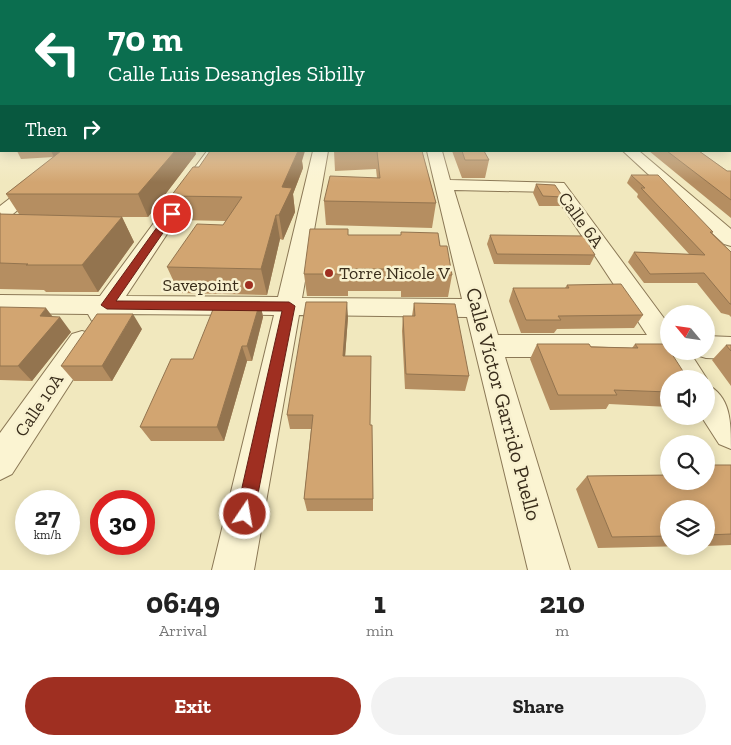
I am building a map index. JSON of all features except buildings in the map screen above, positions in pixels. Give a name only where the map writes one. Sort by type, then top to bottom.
[{"type":"street","points":[[0,215],[80,152]]},
{"type":"street","name":"Calle 10A","points":[[0,462],[214,152]]},
{"type":"street","points":[[233,570],[321,152]]},
{"type":"street","name":"Calle Víctor Garrido Puello","points":[[434,152],[549,570]]},
{"type":"street","points":[[631,152],[731,240]]},
{"type":"street","name":"Calle 6A","points":[[444,185],[558,187],[660,333]]},
{"type":"street","points":[[0,304],[477,308]]},
{"type":"street","points":[[487,346],[660,346]]},
{"type":"street","points":[[715,347],[731,348]]},
{"type":"street","points":[[715,411],[731,433]]},
{"type":"place","name":"Torre Nicole V","points":[[329,273]]},
{"type":"place","name":"Savepoint","points":[[249,285]]},
{"type":"route","points":[[172,214],[107,305],[289,306],[245,514]]}]
